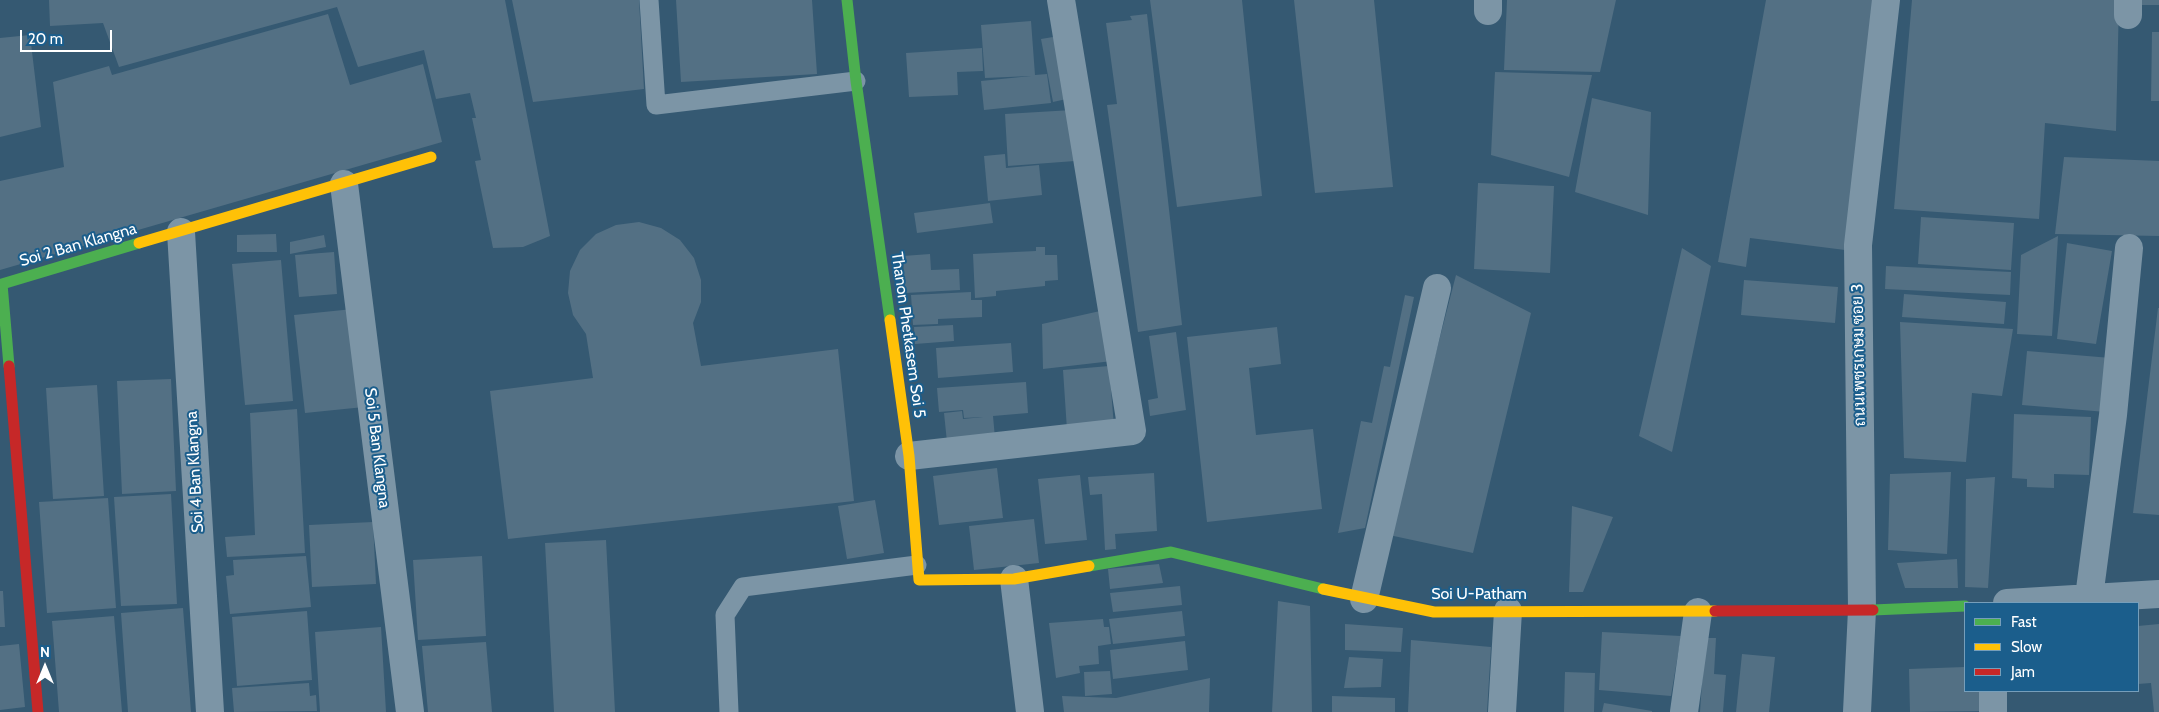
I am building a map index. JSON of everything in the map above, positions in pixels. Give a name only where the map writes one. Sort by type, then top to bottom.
[{"type":"street","name":"Thanon Phetkasem Soi 5","points":[[847,0],[856,80],[909,456],[917,565]]},
{"type":"street","points":[[909,456],[1132,431],[1060,0]]},
{"type":"street","name":"ถนนเพชรเกษม ซอย 3","points":[[1857,712],[1862,610],[1858,245],[1886,0]]},
{"type":"street","name":"Soi 2 Ban Klangna","points":[[38,712],[2,284],[431,157]]},
{"type":"street","name":"Soi 5 Ban Klangna","points":[[344,184],[410,712]]},
{"type":"street","name":"Soi 4 Ban Klangna","points":[[181,232],[210,712]]},
{"type":"street","points":[[2089,597],[2113,415],[2129,248]]},
{"type":"street","points":[[1364,599],[1437,288]]},
{"type":"street","name":"Soi U-Patham","points":[[1014,579],[1172,552],[1364,599],[1434,612],[1508,610],[1698,612],[1862,610],[1964,606]]},
{"type":"street","points":[[917,565],[919,580],[1014,579],[1030,712]]},
{"type":"street","points":[[2021,602],[2159,594]]},
{"type":"street","points":[[1502,712],[1508,610]]},
{"type":"street","points":[[1684,712],[1698,612]]},
{"type":"street","points":[[1993,692],[1993,712]]},
{"type":"lane","points":[[650,0],[656,105],[856,80]]},
{"type":"lane","points":[[729,712],[725,615],[743,587],[917,565]]},
{"type":"building","points":[[49,0],[505,0],[550,236],[523,247],[493,248],[475,161],[481,160],[472,118],[476,118],[470,93],[436,99],[424,50],[358,67],[337,7],[119,67],[103,23],[50,26]]},
{"type":"building","points":[[512,0],[639,0],[644,89],[533,102]]},
{"type":"building","points":[[676,0],[812,0],[817,74],[681,82]]},
{"type":"building","points":[[1150,0],[1242,0],[1262,196],[1177,207]]},
{"type":"building","points":[[1294,0],[1374,0],[1393,187],[1315,193]]},
{"type":"building","points":[[1507,0],[1616,0],[1600,72],[1504,70]]},
{"type":"building","points":[[1766,0],[1877,0],[1845,250],[1750,238],[1746,267],[1718,262]]},
{"type":"building","points":[[1912,0],[2119,0],[2116,131],[2045,123],[2039,219],[1894,209]]},
{"type":"building","points":[[2139,0],[2159,0],[2159,5],[2139,5]]},
{"type":"building","points":[[328,14],[350,85],[423,64],[442,142],[0,270],[0,181],[64,167],[53,82],[109,66],[112,75]]},
{"type":"building","points":[[1147,14],[1182,325],[1138,332],[1107,105],[1117,104],[1106,23],[1132,20],[1130,16]]},
{"type":"building","points":[[1031,21],[1035,75],[1047,74],[1051,103],[984,110],[981,81],[1031,76],[985,78],[981,25]]},
{"type":"building","points":[[2152,32],[2159,32],[2159,101],[2151,101]]},
{"type":"building","points":[[30,35],[41,127],[0,137],[0,38]]},
{"type":"building","points":[[1059,36],[1071,98],[1053,102],[1041,39]]},
{"type":"building","points":[[982,48],[983,71],[957,72],[958,95],[909,97],[906,53]]},
{"type":"building","points":[[1495,72],[1592,75],[1569,177],[1491,155]]},
{"type":"building","points":[[1592,98],[1651,112],[1648,215],[1575,192]]},
{"type":"building","points":[[1072,110],[1075,161],[1008,166],[1005,114]]},
{"type":"building","points":[[1005,154],[1006,168],[1039,165],[1042,195],[988,201],[984,156]]},
{"type":"building","points":[[2064,157],[2159,161],[2159,236],[2055,234]]},
{"type":"building","points":[[1478,183],[1554,186],[1550,273],[1474,269]]},
{"type":"building","points":[[990,203],[993,223],[917,233],[914,213]]},
{"type":"building","points":[[1921,217],[2014,223],[2011,270],[1918,264]]},
{"type":"building","points":[[639,222],[661,228],[680,240],[694,258],[701,280],[701,302],[693,323],[701,366],[838,349],[854,501],[508,539],[490,391],[593,378],[586,334],[573,315],[568,293],[570,271],[580,250],[596,234],[616,225]]},
{"type":"building","points":[[276,234],[277,252],[237,252],[237,235]]},
{"type":"building","points":[[324,235],[326,247],[290,254],[290,242]]},
{"type":"building","points":[[2058,236],[2052,336],[2017,334],[2021,255]]},
{"type":"building","points":[[2067,243],[2112,251],[2096,344],[2057,339]]},
{"type":"building","points":[[1036,247],[1045,247],[1045,255],[1057,255],[1058,280],[1045,281],[1045,286],[996,291],[996,296],[975,298],[973,254],[1036,251]]},
{"type":"building","points":[[1682,248],[1711,266],[1672,452],[1639,436]]},
{"type":"building","points":[[334,252],[337,294],[299,297],[295,255]]},
{"type":"building","points":[[930,254],[931,270],[959,269],[960,290],[905,293],[903,256]]},
{"type":"building","points":[[281,260],[293,401],[245,405],[232,264]]},
{"type":"building","points":[[1886,266],[2011,272],[2010,295],[1885,289]]},
{"type":"building","points":[[1456,275],[1531,313],[1473,553],[1389,535]]},
{"type":"building","points":[[1744,280],[1838,287],[1835,323],[1741,315]]},
{"type":"building","points":[[971,292],[971,300],[982,300],[982,317],[938,319],[938,324],[913,325],[911,295]]},
{"type":"building","points":[[1904,294],[2006,302],[2004,324],[1902,317]]},
{"type":"building","points":[[1405,295],[1414,297],[1365,528],[1338,533],[1361,421],[1372,423],[1384,366],[1390,367]]},
{"type":"building","points":[[1118,307],[1121,360],[1043,369],[1042,324]]},
{"type":"building","points":[[2159,308],[2159,515],[2133,513]]},
{"type":"building","points":[[353,309],[364,407],[305,413],[294,315]]},
{"type":"building","points":[[1900,322],[2013,329],[2002,396],[1972,393],[1966,462],[1904,458]]},
{"type":"building","points":[[953,325],[954,341],[915,344],[914,327]]},
{"type":"building","points":[[1277,327],[1281,364],[1249,368],[1256,435],[1313,429],[1322,509],[1207,522],[1187,337]]},
{"type":"building","points":[[1176,332],[1186,410],[1150,416],[1148,400],[1158,398],[1149,336]]},
{"type":"building","points":[[1011,343],[1013,372],[938,378],[936,348]]},
{"type":"building","points":[[2027,351],[2111,358],[2106,412],[2022,405]]},
{"type":"building","points":[[1109,366],[1114,426],[1067,430],[1063,370]]},
{"type":"building","points":[[171,379],[176,491],[122,494],[117,381]]},
{"type":"building","points":[[1026,382],[1028,413],[993,416],[995,438],[947,442],[944,413],[962,411],[963,419],[983,417],[964,418],[963,410],[939,412],[937,388]]},
{"type":"building","points":[[97,385],[104,496],[53,499],[46,388]]},
{"type":"building","points":[[297,409],[305,553],[227,557],[225,537],[255,535],[250,413]]},
{"type":"building","points":[[2014,414],[2091,417],[2089,475],[2054,474],[2054,488],[2027,487],[2027,479],[2012,478]]},
{"type":"building","points":[[997,468],[1003,518],[939,525],[933,476]]},
{"type":"building","points":[[1951,472],[1947,554],[1888,550],[1890,474]]},
{"type":"building","points":[[1154,473],[1157,531],[1115,534],[1116,549],[1105,550],[1102,494],[1090,495],[1088,477]]},
{"type":"building","points":[[1080,475],[1087,540],[1045,544],[1038,479]]},
{"type":"building","points":[[1995,477],[1988,588],[1965,587],[1966,479]]},
{"type":"building","points":[[171,494],[177,604],[121,606],[114,497]]},
{"type":"building","points":[[108,498],[116,608],[47,613],[39,502]]},
{"type":"building","points":[[875,500],[884,553],[847,559],[838,506]]},
{"type":"building","points":[[1572,506],[1613,517],[1583,592],[1569,592]]},
{"type":"building","points":[[1034,519],[1039,563],[974,570],[969,526]]},
{"type":"building","points":[[373,522],[376,584],[312,587],[309,525]]},
{"type":"building","points":[[606,540],[615,712],[554,712],[545,543]]},
{"type":"building","points":[[306,556],[311,607],[230,614],[226,576],[234,575],[233,560]]},
{"type":"building","points":[[482,556],[486,636],[418,640],[413,560]]},
{"type":"building","points":[[1957,559],[1958,588],[1905,588],[1897,563]]},
{"type":"building","points":[[1159,564],[1163,583],[1110,589],[1108,569]]},
{"type":"building","points":[[1180,586],[1182,605],[1113,612],[1110,593]]},
{"type":"building","points":[[0,591],[3,591],[5,627],[0,627]]},
{"type":"building","points":[[1278,601],[1310,606],[1312,712],[1272,712]]},
{"type":"building","points":[[183,608],[191,712],[128,712],[121,613]]},
{"type":"building","points":[[307,611],[312,680],[237,686],[232,617]]},
{"type":"building","points":[[1182,611],[1185,636],[1113,644],[1109,619]]},
{"type":"building","points":[[114,616],[122,712],[59,712],[52,621]]},
{"type":"building","points":[[1103,619],[1104,627],[1109,627],[1111,644],[1098,646],[1099,664],[1079,666],[1080,673],[1056,678],[1049,623]]},
{"type":"building","points":[[1345,624],[1403,628],[1401,652],[1345,650]]},
{"type":"building","points":[[2159,624],[2159,712],[2154,712],[2151,683],[2139,684],[2139,626]]},
{"type":"building","points":[[381,627],[386,712],[320,712],[315,632]]},
{"type":"building","points":[[1602,632],[1681,636],[1671,696],[1599,690]]},
{"type":"building","points":[[1705,638],[1716,638],[1714,674],[1726,675],[1723,712],[1700,712]]},
{"type":"building","points":[[1411,640],[1491,647],[1487,712],[1408,712]]},
{"type":"building","points":[[1185,641],[1188,670],[1113,679],[1110,650]]},
{"type":"building","points":[[486,642],[492,712],[428,712],[422,646]]},
{"type":"building","points":[[19,644],[25,707],[0,710],[0,646]]},
{"type":"building","points":[[1742,654],[1775,657],[1769,712],[1736,712]]},
{"type":"building","points":[[1349,657],[1383,659],[1381,687],[1344,688]]},
{"type":"building","points":[[1964,667],[1964,692],[1986,692],[1986,711],[1910,712],[1909,669]]},
{"type":"building","points":[[1110,671],[1112,694],[1085,696],[1084,672]]},
{"type":"building","points":[[1565,672],[1595,673],[1594,712],[1564,712]]},
{"type":"building","points":[[1210,678],[1209,712],[1064,712],[1062,696],[1116,698]]},
{"type":"building","points":[[309,683],[310,696],[316,695],[317,711],[234,712],[232,688]]},
{"type":"building","points":[[1332,696],[1395,698],[1395,712],[1332,712]]},
{"type":"building","points":[[1604,703],[1652,711],[1652,712],[1602,712]]},
{"type":"traffic: fast","points":[[847,0],[856,81],[890,320]]},
{"type":"traffic: fast","points":[[9,366],[2,284],[139,243]]},
{"type":"traffic: fast","points":[[1089,566],[1171,552],[1323,589]]},
{"type":"traffic: fast","points":[[1873,610],[1964,606]]},
{"type":"traffic: slow","points":[[139,243],[431,157]]},
{"type":"traffic: slow","points":[[890,320],[909,456],[919,580],[1014,579],[1089,566]]},
{"type":"traffic: slow","points":[[1323,589],[1434,612],[1715,611]]},
{"type":"traffic: jam","points":[[9,366],[38,712]]},
{"type":"traffic: jam","points":[[1715,611],[1873,610]]}]
